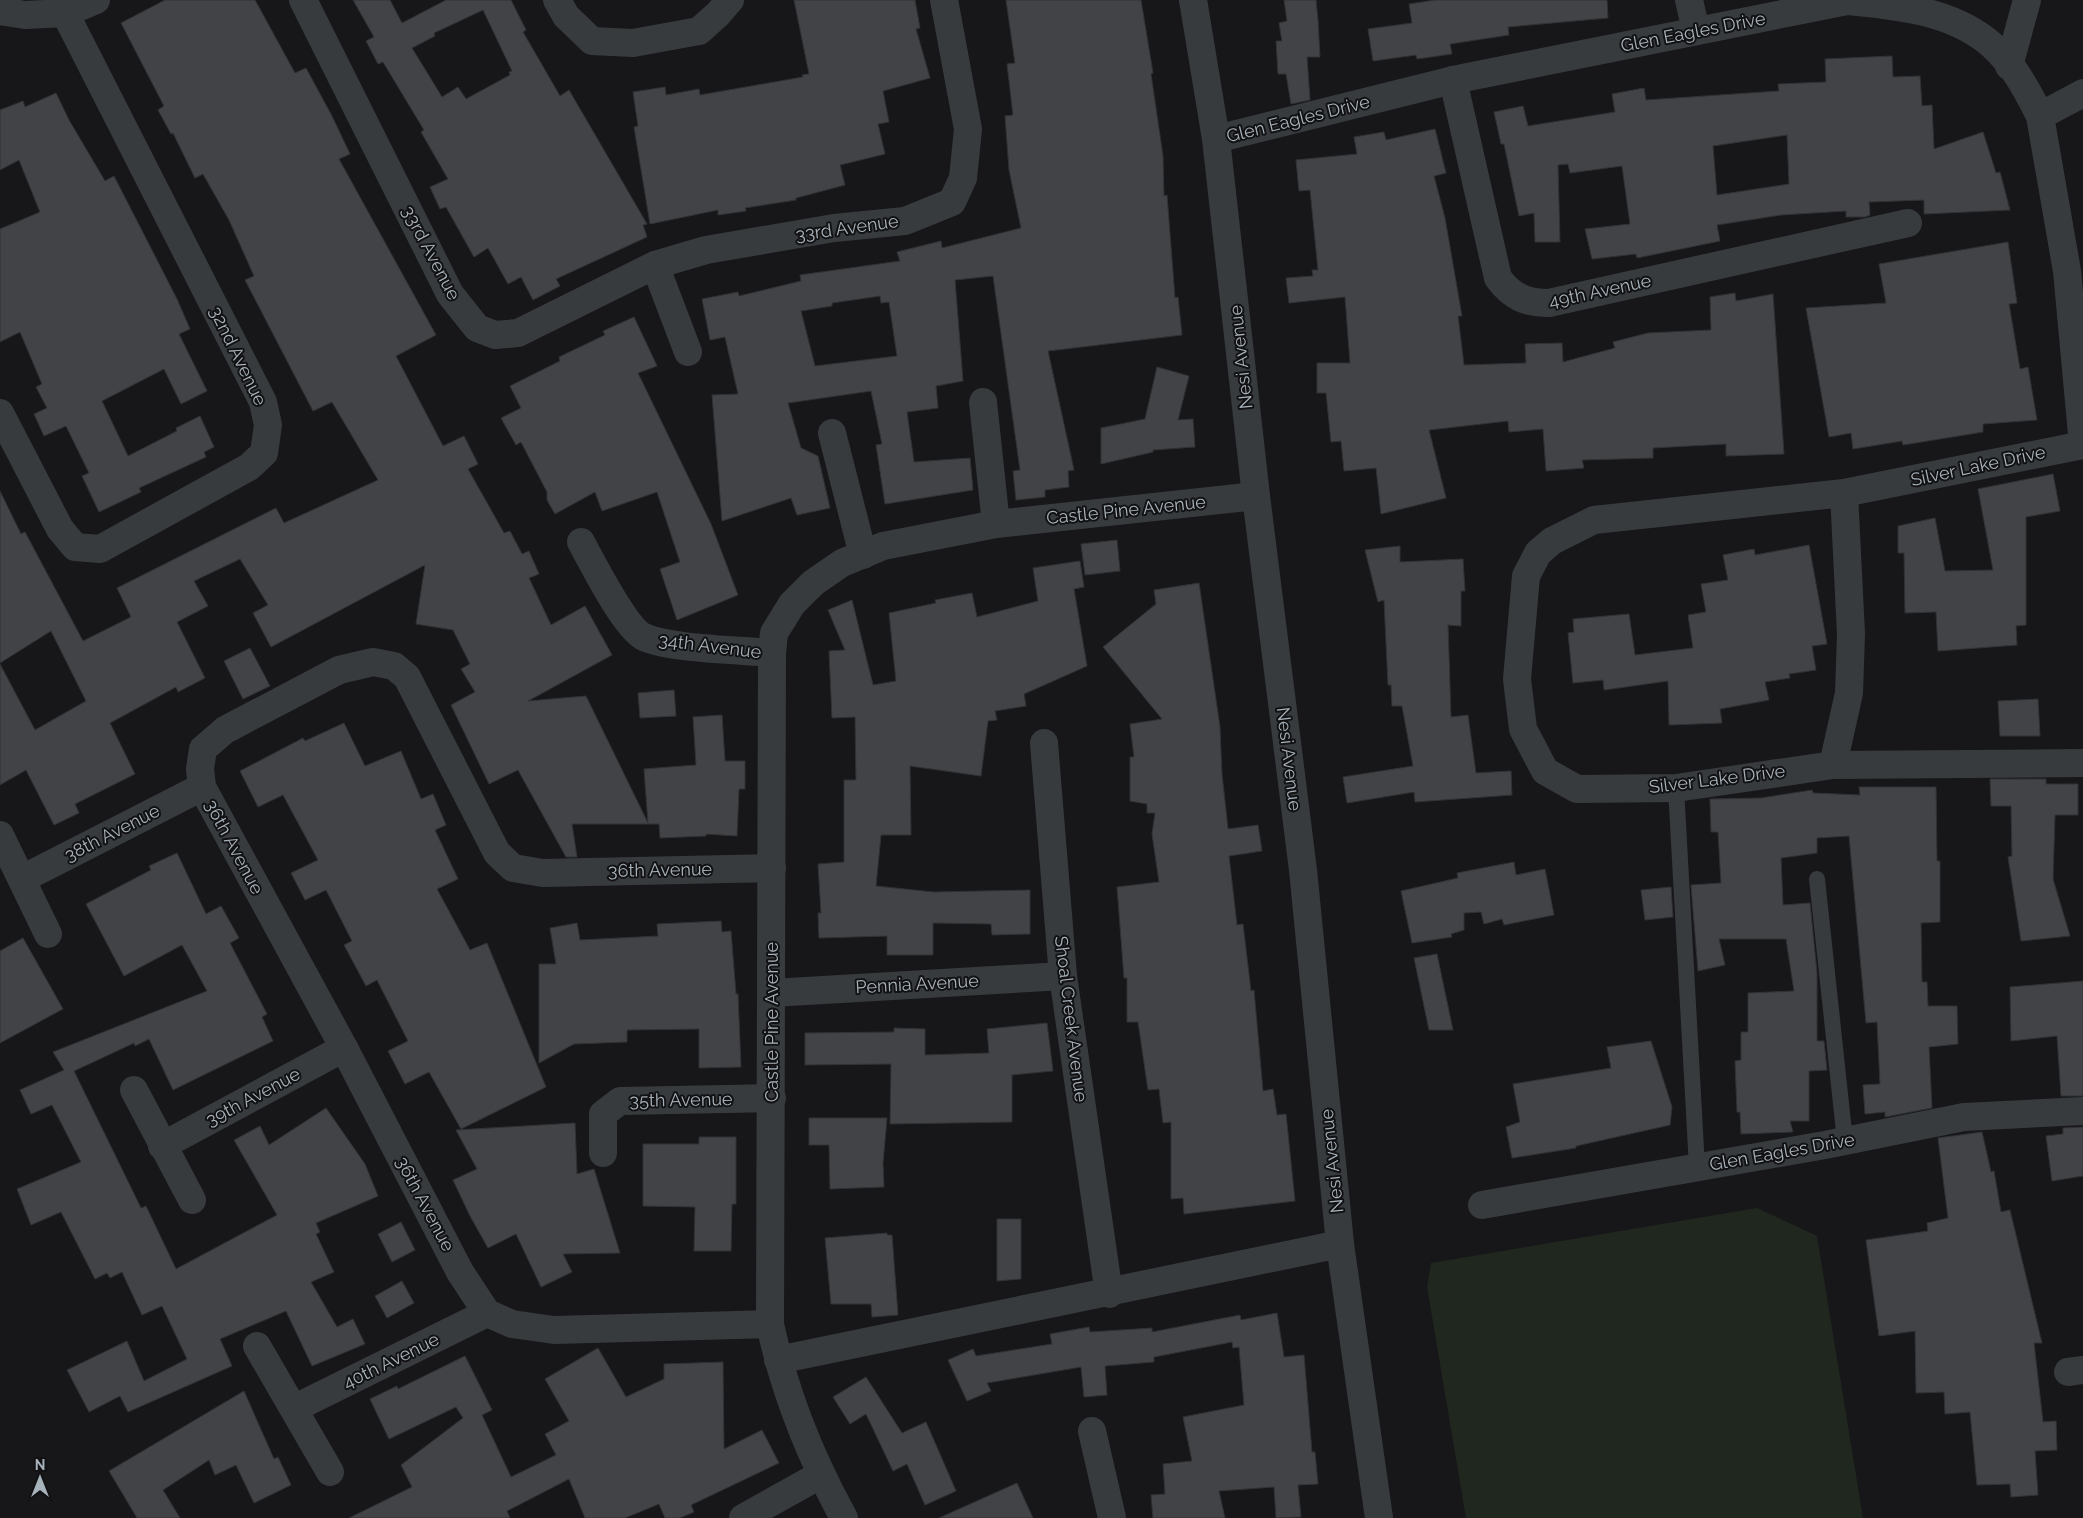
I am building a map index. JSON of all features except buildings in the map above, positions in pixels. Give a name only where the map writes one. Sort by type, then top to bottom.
[{"type":"street","points":[[0,11],[25,15],[65,13],[96,0]]},
{"type":"street","name":"33rd Avenue","points":[[303,0],[450,294],[477,328],[496,335],[518,333],[656,265],[706,250],[834,228],[905,221],[952,202],[963,178],[968,129],[944,0]]},
{"type":"street","points":[[558,0],[566,16],[592,41],[633,43],[698,31],[718,14],[730,0]]},
{"type":"street","name":"Nesi Avenue","points":[[1193,0],[1216,139],[1256,496],[1303,870],[1340,1244],[1379,1518]]},
{"type":"street","points":[[1689,0],[1696,31]]},
{"type":"street","points":[[2009,66],[2027,0]]},
{"type":"street","name":"Glen Eagles Drive","points":[[1216,139],[1454,80],[1847,1],[1902,6],[1960,24],[1999,51],[2028,93],[2040,116],[2075,270],[2083,445]]},
{"type":"street","name":"32nd Avenue","points":[[0,413],[6,440],[60,529],[75,547],[100,549],[249,467],[264,453],[268,425],[263,402],[65,13]]},
{"type":"street","name":"49th Avenue","points":[[1454,80],[1498,278],[1513,295],[1530,303],[1549,303],[1908,223]]},
{"type":"street","points":[[2040,116],[2083,93]]},
{"type":"street","points":[[656,265],[688,352]]},
{"type":"street","points":[[982,402],[996,524]]},
{"type":"street","points":[[832,433],[863,555]]},
{"type":"street","name":"Silver Lake Drive","points":[[2083,445],[1844,493],[1594,520],[1552,541],[1538,553],[1526,576],[1517,679],[1523,729],[1545,771],[1578,789],[1676,788],[1833,765],[2083,763]]},
{"type":"street","points":[[1833,765],[1849,692],[1851,634],[1844,493]]},
{"type":"street","name":"Castle Pine Avenue","points":[[844,1518],[820,1475],[778,1360],[770,1324],[772,653],[774,632],[792,604],[813,583],[842,562],[883,546],[996,524],[1256,496]]},
{"type":"street","name":"34th Avenue","points":[[581,542],[614,603],[642,636],[667,643],[772,653]]},
{"type":"street","name":"36th Avenue","points":[[487,1313],[460,1272],[344,1048],[202,787],[200,769],[203,749],[225,730],[339,670],[373,662],[394,666],[407,677],[497,853],[513,868],[543,873],[772,868]]},
{"type":"street","name":"Shoal Creek Avenue","points":[[1044,743],[1062,976],[1109,1294]]},
{"type":"street","name":"38th Avenue","points":[[22,880],[202,787]]},
{"type":"street","points":[[0,835],[48,934]]},
{"type":"street","name":"Pennia Avenue","points":[[772,993],[1062,976]]},
{"type":"street","name":"39th Avenue","points":[[162,1146],[344,1048]]},
{"type":"street","points":[[134,1090],[192,1200]]},
{"type":"street","name":"35th Avenue","points":[[603,1153],[603,1114],[620,1101],[772,1098]]},
{"type":"street","name":"Glen Eagles Drive","points":[[1482,1205],[1845,1141],[1964,1116],[2083,1111]]},
{"type":"street","points":[[778,1360],[1109,1294],[1340,1244]]},
{"type":"street","points":[[487,1313],[512,1324],[554,1330],[770,1324]]},
{"type":"street","name":"40th Avenue","points":[[295,1408],[487,1313]]},
{"type":"street","points":[[257,1346],[295,1408],[330,1472]]},
{"type":"street","points":[[1092,1431],[1112,1518]]},
{"type":"street","points":[[743,1518],[820,1475]]},
{"type":"lane","points":[[1676,788],[1697,1167]]},
{"type":"lane","points":[[1818,880],[1845,1141]]},
{"type":"shaded area","points":[[1757,1208],[1817,1236],[1863,1518],[1466,1518],[1427,1287],[1431,1263]]}]
